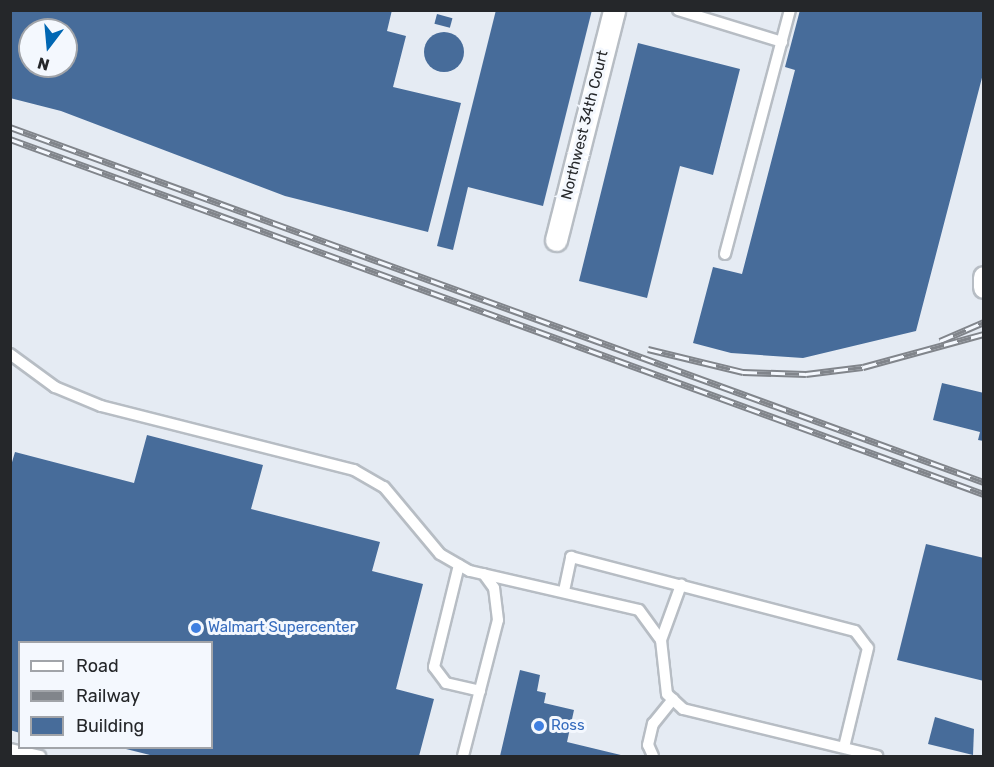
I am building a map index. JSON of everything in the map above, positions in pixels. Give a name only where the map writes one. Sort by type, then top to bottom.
[{"type":"street","name":"Northwest 34th Court","points":[[556,240],[614,10]]},
{"type":"lane","points":[[678,10],[782,42]]},
{"type":"lane","points":[[725,254],[790,10]]},
{"type":"lane","points":[[10,354],[55,387],[100,406],[354,470],[384,487],[419,535],[459,565],[484,574],[639,610],[661,640]]},
{"type":"lane","points":[[564,591],[571,557],[855,631],[868,648],[844,747]]},
{"type":"lane","points":[[459,565],[434,667],[446,683],[480,691]]},
{"type":"lane","points":[[463,756],[498,620],[494,588],[484,574]]},
{"type":"lane","points":[[681,585],[661,640],[661,672],[673,699],[683,709],[877,756]]},
{"type":"lane","points":[[653,756],[648,745],[653,724],[673,699]]},
{"type":"lane","points":[[10,749],[40,756]]},
{"type":"building","points":[[10,10],[392,10],[387,31],[406,36],[393,87],[461,103],[428,232],[285,196],[61,111],[10,98]]},
{"type":"building","points":[[496,10],[592,10],[543,206],[468,187],[453,250],[437,246]]},
{"type":"building","points":[[800,10],[984,10],[984,70],[916,331],[803,358],[731,353],[693,343],[713,267],[742,274],[795,70],[785,67]]},
{"type":"building","points":[[437,14],[452,18],[450,28],[434,24]]},
{"type":"building","points":[[444,32],[452,33],[458,38],[463,44],[463,60],[458,66],[452,71],[444,72],[436,71],[430,66],[425,60],[424,52],[425,44],[430,38],[436,33]]},
{"type":"building","points":[[638,43],[740,69],[713,175],[680,166],[647,298],[579,281]]},
{"type":"building","points":[[942,383],[984,393],[984,441],[978,440],[980,432],[933,420]]},
{"type":"building","points":[[147,435],[263,465],[251,509],[380,542],[372,571],[423,584],[396,689],[434,699],[419,756],[154,756],[126,749],[213,749],[213,641],[18,641],[18,732],[10,730],[10,469],[15,452],[134,483]]},
{"type":"building","points":[[926,544],[984,558],[984,681],[897,660]]},
{"type":"building","name":"Ross","points":[[520,670],[540,675],[537,691],[546,693],[544,703],[574,710],[567,742],[625,756],[500,756]]},
{"type":"building","points":[[935,717],[974,729],[973,755],[928,744]]},
{"type":"railway","points":[[10,127],[984,482]]},
{"type":"railway","points":[[10,139],[984,494]]},
{"type":"railway","points":[[940,341],[984,322]]},
{"type":"railway","points":[[648,349],[743,372],[806,374],[863,367],[984,334]]},
{"type":"place","name":"Walmart Supercenter","points":[[196,628]]},
{"type":"place","name":"Ross","points":[[539,726]]}]
